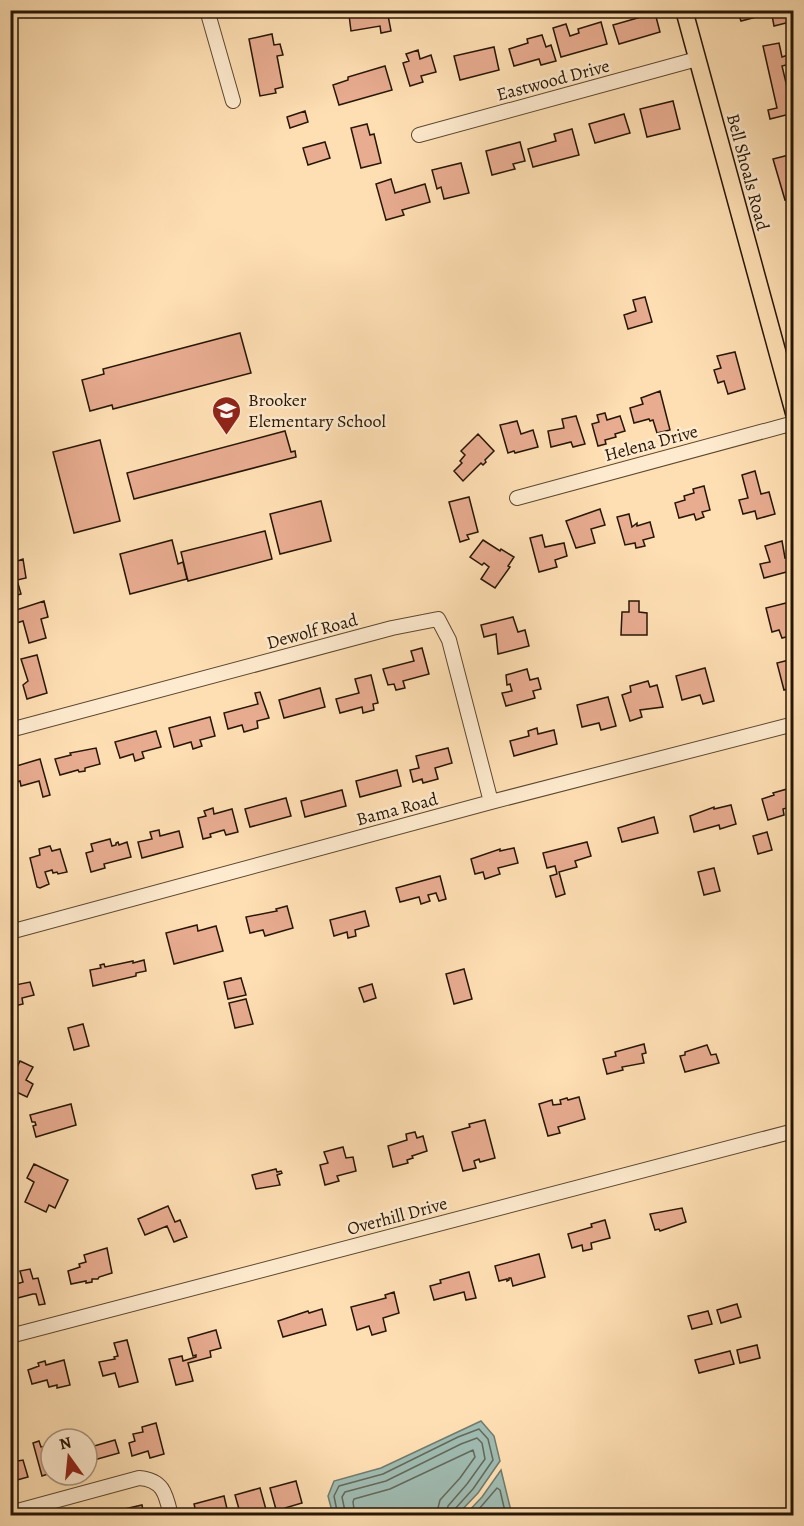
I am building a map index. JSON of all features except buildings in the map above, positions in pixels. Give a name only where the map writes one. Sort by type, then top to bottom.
[{"type":"main road","name":"Bell Shoals Road","points":[[684,10],[794,413]]},
{"type":"street","points":[[207,10],[233,101]]},
{"type":"street","name":"Eastwood Drive","points":[[419,135],[697,59]]},
{"type":"street","name":"Helena Drive","points":[[517,498],[794,423]]},
{"type":"street","name":"Dewolf Road","points":[[10,730],[393,628],[438,619],[449,640],[491,802]]},
{"type":"street","name":"Bama Road","points":[[10,932],[491,802],[794,724]]},
{"type":"street","name":"Overhill Drive","points":[[10,1336],[794,1131]]},
{"type":"street","points":[[10,1513],[29,1512],[139,1478],[150,1479],[163,1489],[171,1515]]},
{"type":"water","points":[[481,1421],[494,1436],[500,1461],[478,1493],[457,1515],[333,1515],[328,1496],[334,1481],[381,1468]]},
{"type":"water","points":[[501,1470],[512,1515],[465,1515],[482,1497]]},
{"type":"place","name":"Brooker Elementary School","points":[[227,436]]}]
